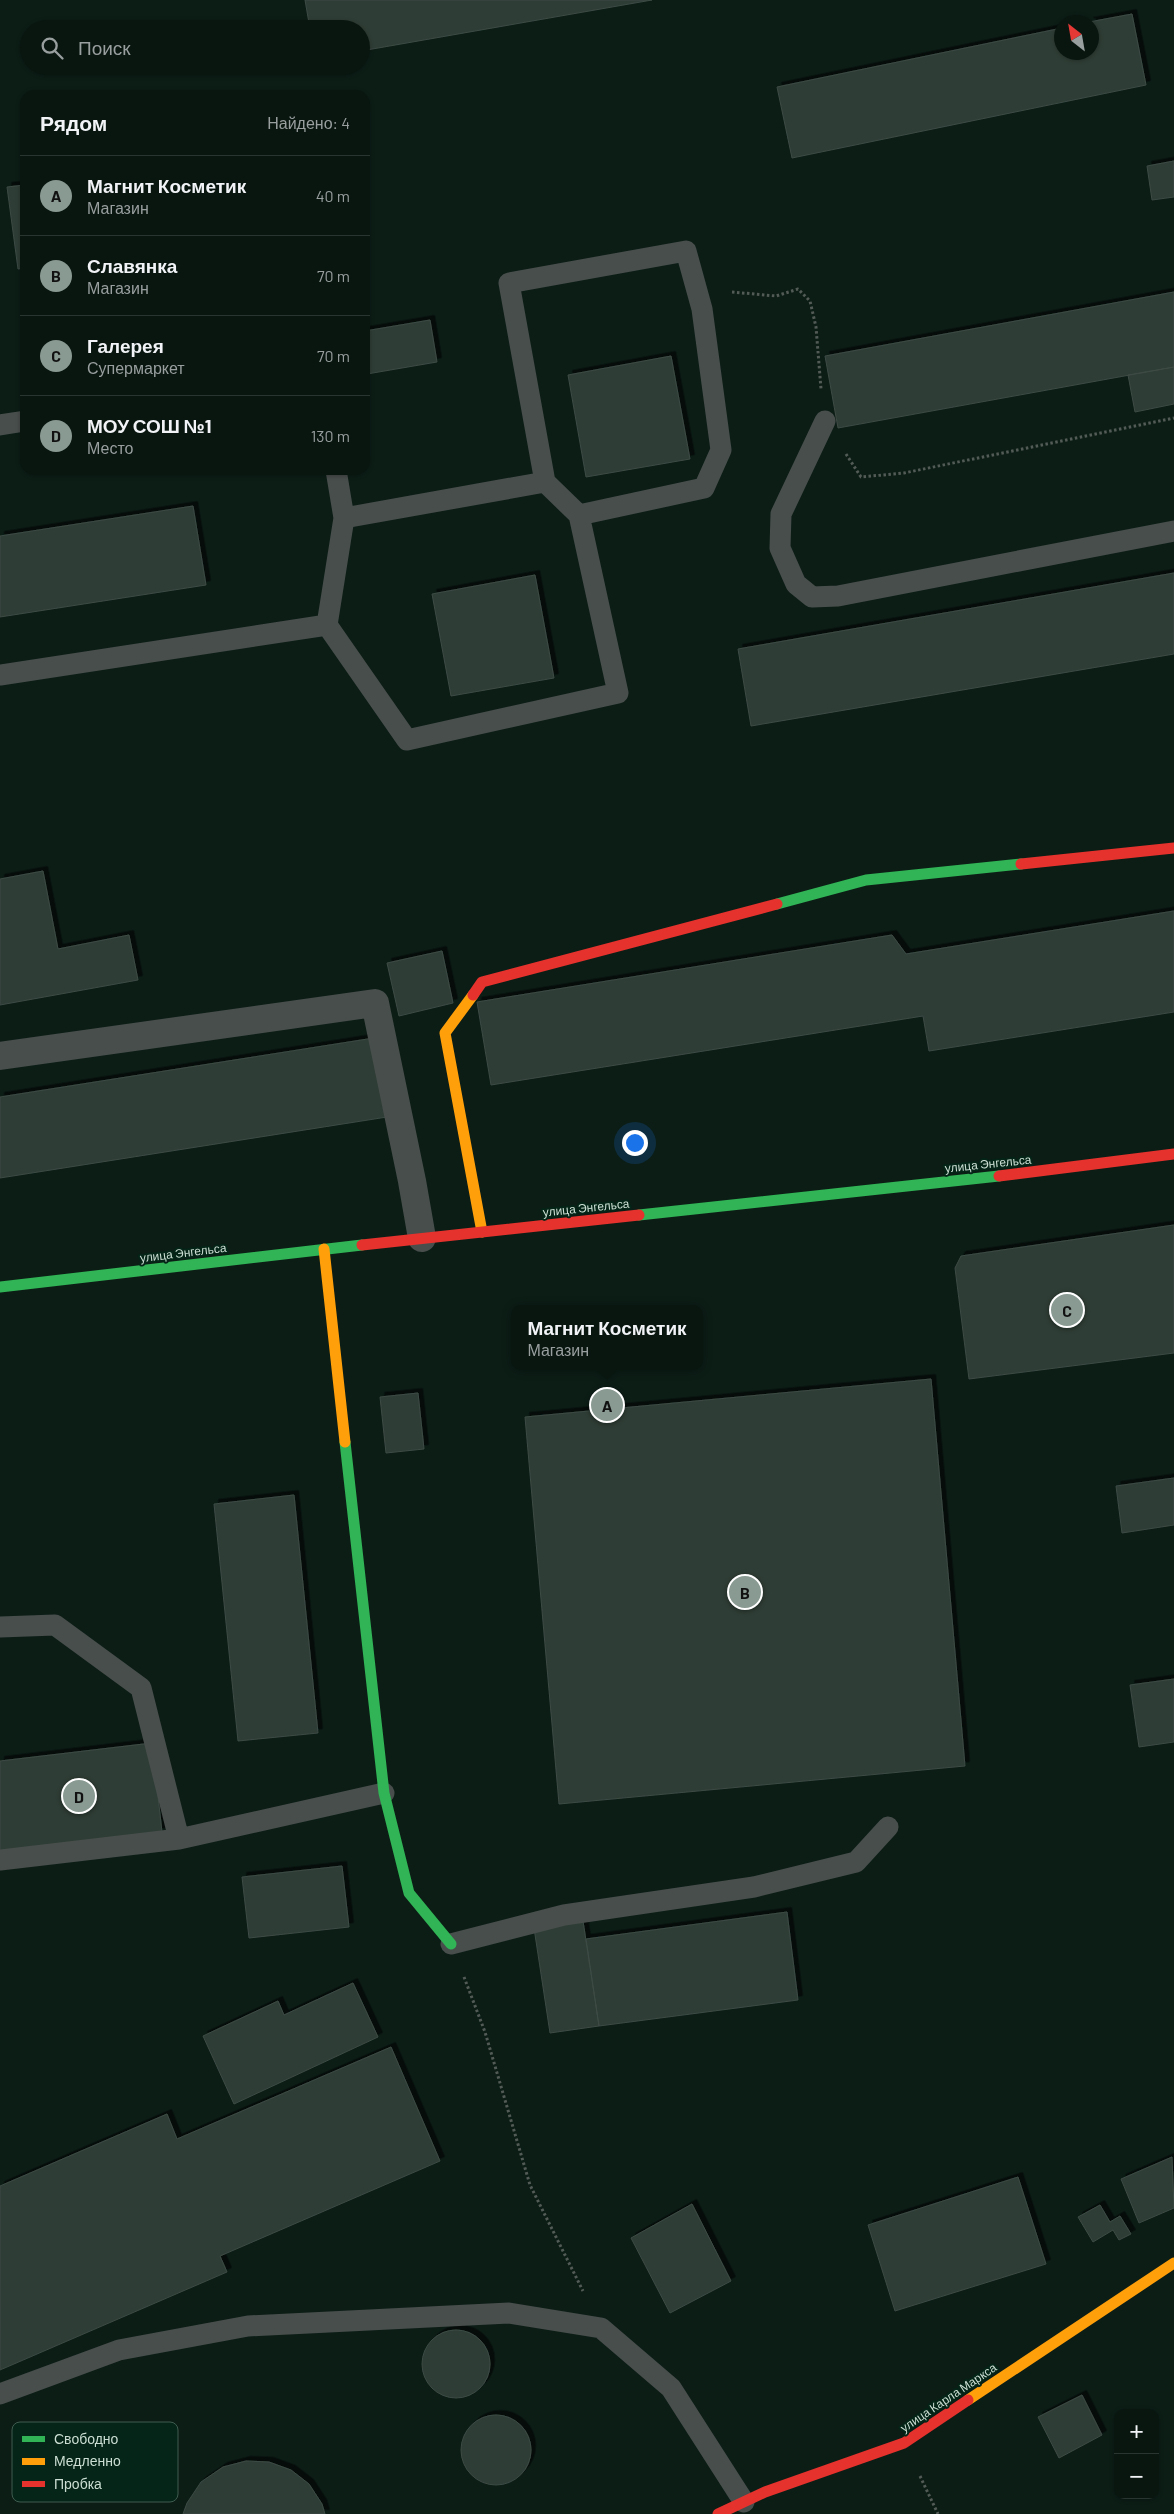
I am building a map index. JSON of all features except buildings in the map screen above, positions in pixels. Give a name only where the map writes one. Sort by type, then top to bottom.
[{"type":"street","points":[[482,1232],[445,1033],[482,982],[866,880],[1174,848]]},
{"type":"street","points":[[0,1056],[375,1003],[422,1238]]},
{"type":"street","name":"улица Энгельса","points":[[0,1287],[422,1238],[1047,1171],[1174,1154]]},
{"type":"street","points":[[324,1249],[384,1793],[409,1893],[451,1944]]},
{"type":"street","name":"улица Карла Маркса","points":[[765,2492],[904,2444],[1174,2263]]},
{"type":"street","points":[[718,2514],[746,2508]]},
{"type":"lane","points":[[337,475],[344,518],[327,625],[406,740],[618,693],[579,515],[545,482],[509,283],[686,251],[702,309],[721,450],[704,488],[579,515]]},
{"type":"lane","points":[[825,421],[781,514],[780,548],[796,584],[812,597],[838,596],[1174,531]]},
{"type":"lane","points":[[0,425],[20,422]]},
{"type":"lane","points":[[344,518],[545,482]]},
{"type":"lane","points":[[0,674],[327,625]]},
{"type":"lane","points":[[0,1627],[55,1625],[142,1688],[179,1839]]},
{"type":"lane","points":[[0,1860],[179,1839],[384,1793]]},
{"type":"lane","points":[[451,1944],[564,1915],[754,1887],[856,1862],[888,1828]]},
{"type":"lane","points":[[0,2394],[119,2350],[248,2326],[509,2313],[602,2328],[671,2388],[746,2508],[765,2492]]},
{"type":"path","points":[[694,282],[745,295],[776,296],[798,289],[810,301],[816,326],[825,421],[861,477],[904,472],[1174,418]]},
{"type":"path","points":[[451,1944],[485,2032],[530,2185],[602,2328]]},
{"type":"path","points":[[904,2444],[938,2514]]},
{"type":"traffic: fast","points":[[777,904],[866,880],[1021,864]]},
{"type":"traffic: fast","points":[[639,1215],[999,1176]]},
{"type":"traffic: fast","points":[[0,1287],[362,1245]]},
{"type":"traffic: fast","points":[[345,1442],[384,1793],[409,1893],[451,1944]]},
{"type":"traffic: slow","points":[[473,995],[445,1033],[482,1232]]},
{"type":"traffic: slow","points":[[324,1249],[345,1442]]},
{"type":"traffic: slow","points":[[968,2400],[1174,2263]]},
{"type":"traffic: jam","points":[[1021,864],[1174,848]]},
{"type":"traffic: jam","points":[[473,995],[482,982],[777,904]]},
{"type":"traffic: jam","points":[[999,1176],[1174,1154]]},
{"type":"traffic: jam","points":[[362,1245],[639,1215]]},
{"type":"traffic: jam","points":[[718,2514],[765,2492],[904,2443],[968,2400]]},
{"type":"place","name":"Галерея","points":[[1067,1310]]},
{"type":"place","name":"Магнит Косметик","points":[[607,1405]]},
{"type":"place","name":"Славянка","points":[[745,1592]]},
{"type":"place","name":"МОУ СОШ №1","points":[[79,1796]]}]
